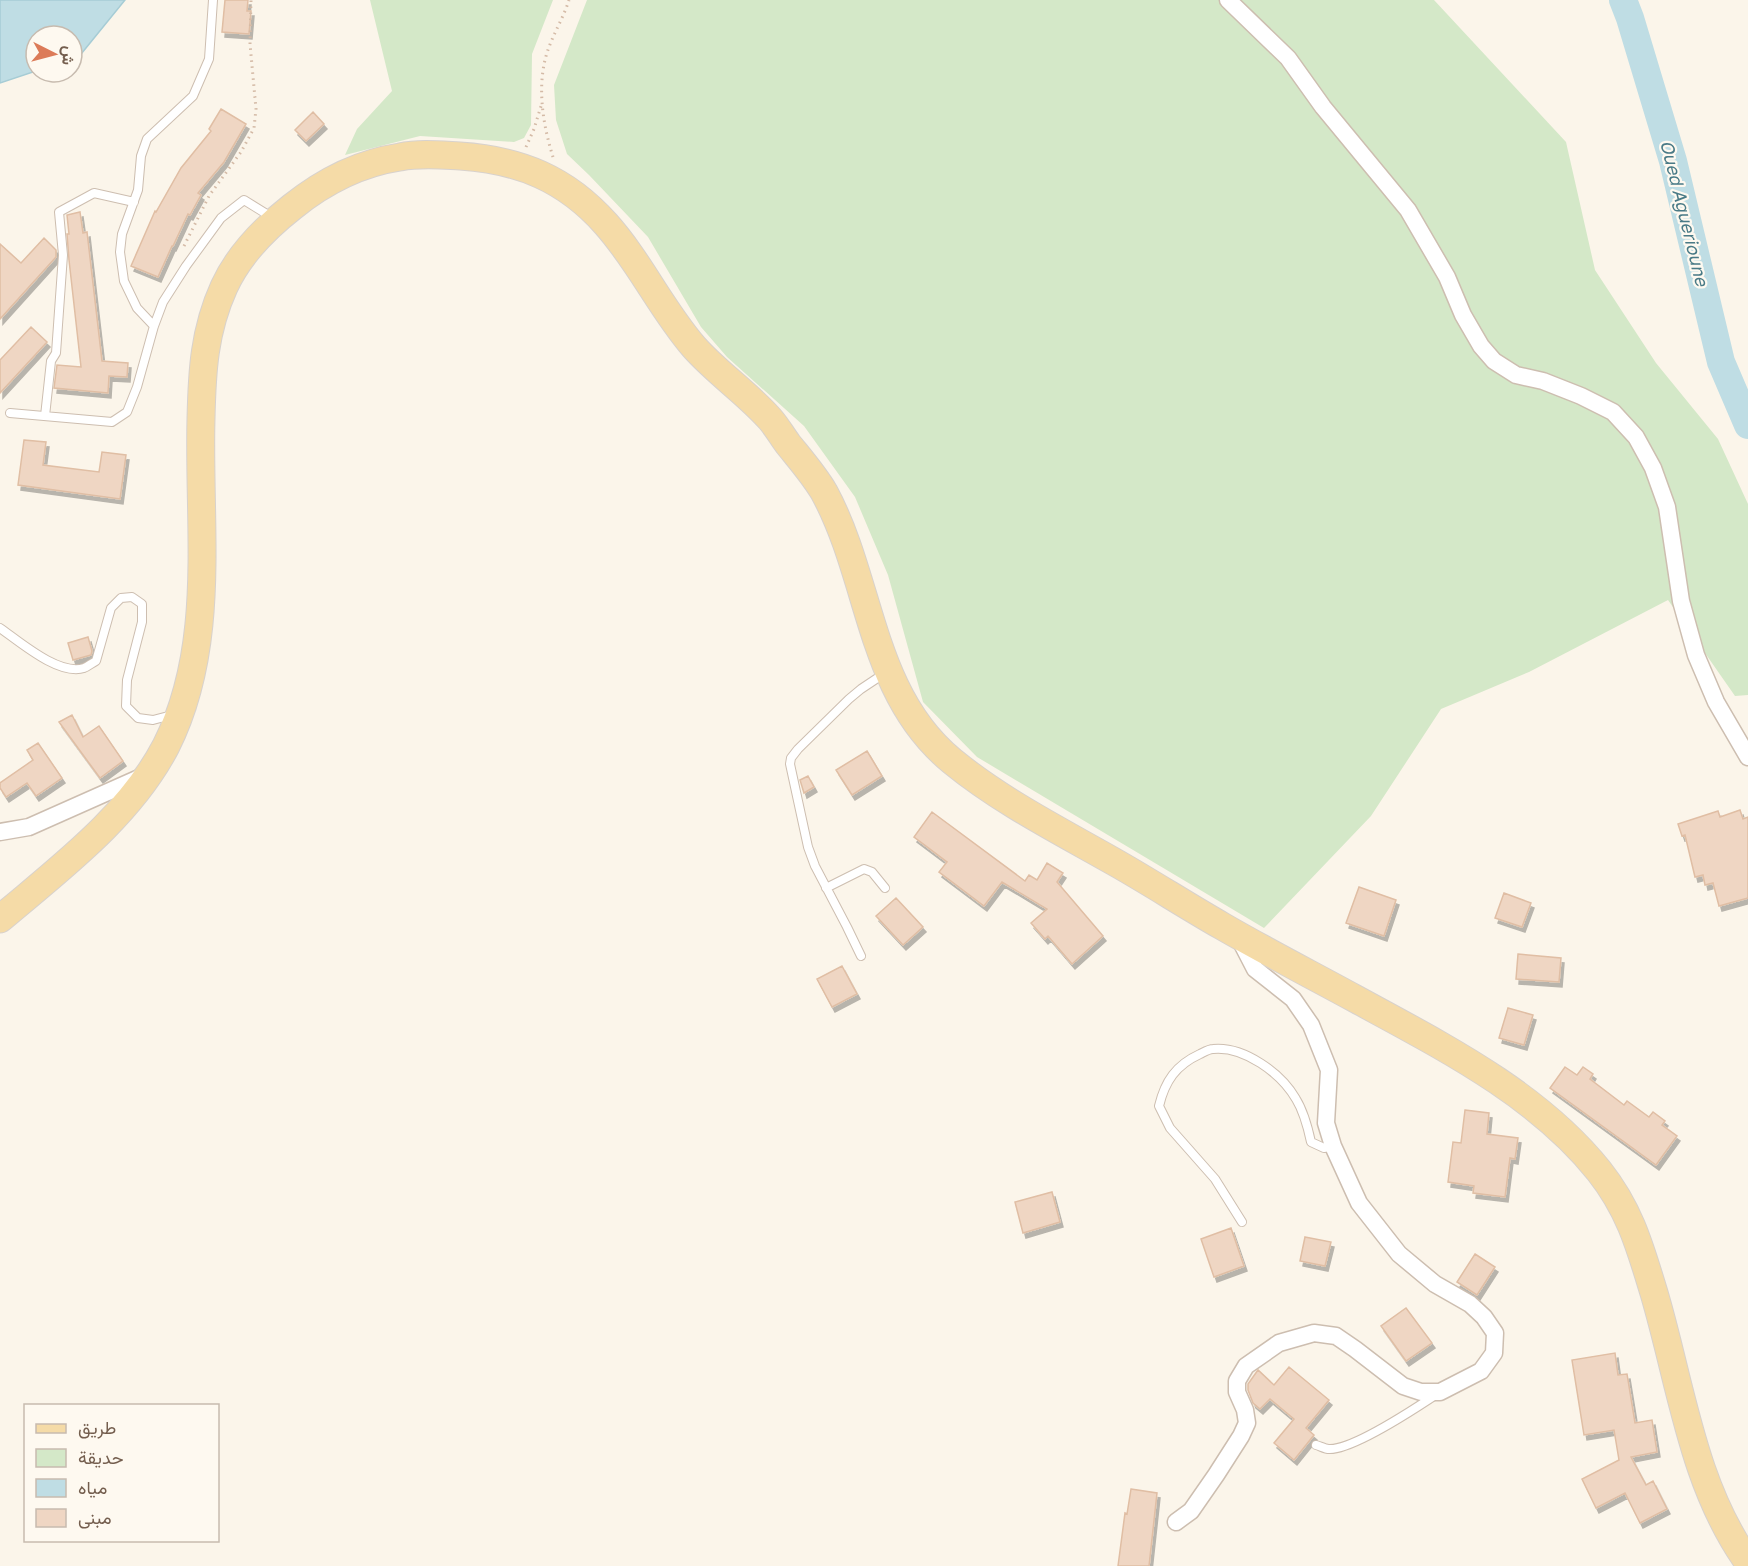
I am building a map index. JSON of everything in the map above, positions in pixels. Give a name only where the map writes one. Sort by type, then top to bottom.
[{"type":"main road","points":[[0,919],[83,849],[123,806],[149,773],[169,740],[195,661],[199,635],[200,433],[204,350],[210,323],[222,291],[236,264],[261,233],[276,220],[315,189],[344,174],[393,159],[429,154],[478,157],[507,162],[534,171],[575,195],[607,225],[639,267],[685,336],[701,355],[770,419],[823,490],[845,538],[872,629],[888,672],[909,712],[933,744],[986,787],[1237,934],[1443,1046],[1531,1104],[1587,1156],[1624,1206],[1640,1245],[1680,1397],[1712,1500],[1727,1530],[1748,1562]]},
{"type":"street","points":[[1227,0],[1288,58],[1323,106],[1408,210],[1447,277],[1469,325],[1481,346],[1494,361],[1516,375],[1543,381],[1613,412],[1636,437],[1653,468],[1667,507],[1681,601],[1696,656],[1716,702],[1748,757]]},
{"type":"street","points":[[0,832],[29,826],[149,773]]},
{"type":"street","points":[[1176,1522],[1191,1511],[1247,1423],[1237,1381],[1246,1366],[1279,1342],[1314,1333],[1336,1336],[1403,1386],[1421,1392],[1440,1392],[1481,1371],[1494,1353],[1495,1333],[1484,1317],[1470,1304],[1434,1284],[1399,1254],[1359,1203],[1333,1146],[1326,1123],[1329,1070],[1311,1025],[1293,999],[1256,969],[1237,934]]},
{"type":"lane","points":[[154,326],[137,308],[124,281],[120,252],[122,234],[138,190],[141,156],[147,139],[193,96],[209,59],[213,0]]},
{"type":"lane","points":[[45,416],[51,361],[56,353],[63,255],[59,212],[94,193],[134,202]]},
{"type":"lane","points":[[10,413],[112,422],[127,412],[138,387],[154,326],[163,302],[221,218],[244,200],[276,220]]},
{"type":"lane","points":[[0,628],[48,661],[67,668],[83,669],[96,661],[111,608],[121,598],[132,597],[142,604],[142,622],[127,680],[126,706],[138,718],[153,720],[178,713]]},
{"type":"lane","points":[[861,956],[815,866],[808,847],[790,770],[791,758],[798,748],[849,699],[888,672]]},
{"type":"lane","points":[[826,888],[864,869],[872,872],[885,888]]},
{"type":"lane","points":[[1242,1222],[1215,1179],[1170,1128],[1159,1106],[1163,1089],[1172,1075],[1189,1059],[1212,1049],[1233,1051],[1261,1062],[1281,1080],[1296,1099],[1306,1122],[1311,1142],[1324,1148],[1333,1146]]},
{"type":"lane","points":[[1316,1444],[1330,1449],[1350,1444],[1404,1416],[1440,1392]]},
{"type":"path","points":[[180,255],[209,196],[241,152],[254,128],[256,109],[250,44],[251,0]]},
{"type":"path","points":[[561,185],[548,141],[541,85],[543,65],[549,46],[569,0]]},
{"type":"path","points":[[507,162],[525,149],[534,129],[542,101]]},
{"type":"green space","points":[[370,0],[553,0],[532,54],[531,125],[524,138],[514,142],[420,136],[345,155],[357,129],[392,91]]},
{"type":"green space","points":[[587,0],[1434,0],[1566,142],[1595,270],[1656,363],[1718,439],[1748,504],[1748,695],[1735,696],[1668,600],[1529,672],[1441,709],[1371,816],[1264,928],[977,757],[923,702],[888,575],[855,497],[804,426],[727,357],[701,327],[648,237],[567,154],[556,120],[554,85]]},
{"type":"water","points":[[0,0],[125,0],[84,50],[84,24],[24,24],[24,75],[0,83]]},
{"type":"building","points":[[225,0],[248,0],[247,11],[251,11],[249,34],[222,32]]},
{"type":"building","points":[[221,109],[246,124],[224,162],[198,193],[201,195],[190,215],[188,214],[158,277],[131,266],[155,211],[181,168],[211,131],[209,129]]},
{"type":"building","points":[[313,112],[324,124],[306,141],[295,130]]},
{"type":"building","points":[[80,212],[83,233],[87,232],[102,361],[128,363],[127,377],[109,376],[108,393],[54,388],[57,365],[81,367],[67,234],[69,234],[67,215]]},
{"type":"building","points":[[44,238],[56,250],[56,257],[0,319],[0,244],[21,263]]},
{"type":"building","points":[[31,327],[47,342],[0,393],[0,360]]},
{"type":"building","points":[[24,440],[46,442],[43,465],[99,472],[102,452],[126,455],[120,499],[18,485]]},
{"type":"building","points":[[88,637],[91,655],[73,660],[68,643]]},
{"type":"building","points":[[72,715],[83,737],[99,726],[123,761],[100,778],[59,722]]},
{"type":"building","points":[[38,743],[62,778],[36,796],[27,783],[6,797],[0,788],[0,783],[33,760],[27,750]]},
{"type":"building","points":[[867,751],[882,776],[852,795],[836,770]]},
{"type":"building","points":[[808,776],[814,787],[804,793],[800,780]]},
{"type":"building","points":[[1740,810],[1743,819],[1748,817],[1748,898],[1719,906],[1713,883],[1705,885],[1703,875],[1695,877],[1685,835],[1682,836],[1678,824],[1718,811],[1720,817]]},
{"type":"building","points":[[932,812],[1025,881],[1029,875],[1037,880],[1047,863],[1063,873],[1057,882],[1103,936],[1072,964],[1048,936],[1045,939],[1031,923],[1047,909],[1002,882],[984,906],[939,872],[947,862],[914,837]]},
{"type":"building","points":[[1359,887],[1396,900],[1384,936],[1346,923]]},
{"type":"building","points":[[1504,893],[1531,903],[1522,927],[1495,918]]},
{"type":"building","points":[[896,898],[923,927],[903,945],[876,916]]},
{"type":"building","points":[[1518,954],[1561,958],[1559,982],[1516,979]]},
{"type":"building","points":[[842,966],[857,994],[832,1007],[817,979]]},
{"type":"building","points":[[1508,1008],[1533,1015],[1524,1045],[1499,1038]]},
{"type":"building","points":[[1565,1067],[1577,1075],[1583,1067],[1593,1074],[1590,1079],[1624,1105],[1627,1101],[1649,1117],[1653,1112],[1665,1121],[1662,1125],[1677,1136],[1656,1165],[1550,1088]]},
{"type":"building","points":[[1465,1110],[1489,1113],[1487,1134],[1518,1138],[1515,1159],[1510,1158],[1505,1197],[1473,1193],[1474,1186],[1448,1182],[1453,1142],[1461,1143]]},
{"type":"building","points":[[1052,1192],[1060,1222],[1023,1233],[1015,1202]]},
{"type":"building","points":[[1231,1228],[1244,1266],[1214,1277],[1201,1239]]},
{"type":"building","points":[[1305,1237],[1331,1242],[1325,1266],[1300,1261]]},
{"type":"building","points":[[1475,1254],[1495,1267],[1477,1295],[1457,1282]]},
{"type":"building","points":[[1406,1308],[1432,1343],[1406,1361],[1381,1326]]},
{"type":"building","points":[[1615,1353],[1618,1375],[1627,1374],[1635,1423],[1652,1420],[1657,1452],[1631,1457],[1646,1485],[1653,1481],[1667,1509],[1640,1523],[1625,1493],[1596,1508],[1582,1479],[1619,1460],[1614,1430],[1584,1435],[1572,1360]]},
{"type":"building","points":[[1289,1367],[1329,1400],[1306,1428],[1314,1435],[1294,1460],[1274,1443],[1294,1419],[1270,1399],[1260,1409],[1253,1403],[1248,1390],[1248,1384],[1258,1370],[1274,1385]]},
{"type":"building","points":[[1131,1489],[1157,1493],[1149,1566],[1118,1566],[1125,1513],[1127,1514]]},
{"type":"waterway","name":"Oued Aguerioune","points":[[1623,0],[1673,161],[1721,362],[1748,425]]}]
